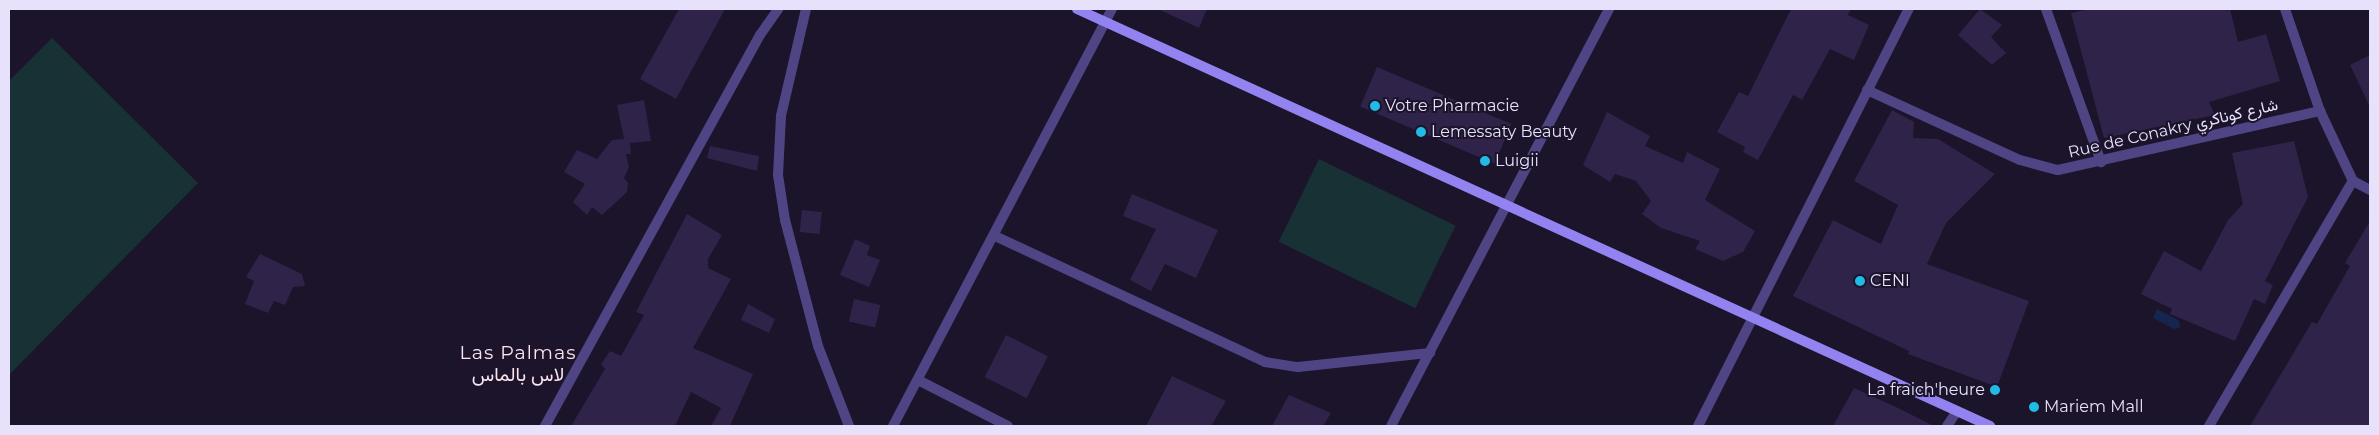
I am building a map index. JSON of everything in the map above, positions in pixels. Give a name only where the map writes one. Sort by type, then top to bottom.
[{"type":"main road","points":[[1077,9],[1990,426]]},
{"type":"street","points":[[545,426],[755,44],[778,9]]},
{"type":"street","points":[[806,9],[781,116],[778,175],[785,220],[818,346],[848,426]]},
{"type":"street","points":[[893,426],[995,236],[1112,9]]},
{"type":"street","points":[[1392,426],[1608,9]]},
{"type":"street","points":[[1698,426],[1908,9]]},
{"type":"street","points":[[2046,9],[2101,162]]},
{"type":"street","points":[[2285,9],[2320,111],[2353,180],[2370,190]]},
{"type":"street","name":"Rue de Conakry شارع كوناكري","points":[[1867,90],[2020,160],[2058,170],[2101,162],[2320,111]]},
{"type":"street","points":[[2209,426],[2353,180]]},
{"type":"street","points":[[995,236],[1265,362],[1298,368],[1430,352]]},
{"type":"street","points":[[918,380],[1008,426]]},
{"type":"street","points":[[1947,426],[1957,411]]},
{"type":"green space","points":[[52,38],[198,183],[9,375],[9,81]]},
{"type":"green space","points":[[1319,159],[1456,226],[1415,308],[1279,242]]},
{"type":"water","points":[[2157,309],[2178,320],[2181,327],[2174,329],[2153,318]]},
{"type":"building","points":[[679,9],[725,9],[676,99],[640,79]]},
{"type":"building","points":[[1158,9],[1207,9],[1199,28]]},
{"type":"building","points":[[1791,9],[1851,9],[1848,15],[1869,25],[1854,60],[1830,49],[1802,100],[1793,95],[1758,160],[1743,152],[1745,147],[1717,132],[1739,92],[1748,96]]},
{"type":"building","points":[[1980,9],[2002,25],[1991,37],[2006,53],[1992,65],[1958,35]]},
{"type":"building","points":[[2089,9],[2230,9],[2238,42],[2266,34],[2280,81],[2209,102],[2215,115],[2104,138],[2071,13]]},
{"type":"building","points":[[2370,55],[2370,107],[2350,65]]},
{"type":"building","points":[[1377,67],[1511,124],[1495,164],[1360,107]]},
{"type":"building","points":[[644,100],[651,141],[630,143],[631,154],[626,154],[629,167],[624,178],[628,183],[627,192],[602,215],[592,207],[587,215],[573,202],[585,184],[564,172],[577,150],[597,159],[612,140],[624,139],[617,105]]},
{"type":"building","points":[[1892,110],[1914,122],[1913,138],[1938,139],[1995,174],[1946,223],[1927,264],[2029,301],[1997,387],[1908,354],[1909,351],[1793,296],[1833,220],[1881,244],[1898,205],[1854,181]]},
{"type":"building","points":[[1607,112],[1650,136],[1645,146],[1683,163],[1687,152],[1720,169],[1705,200],[1755,231],[1743,252],[1723,261],[1695,249],[1700,241],[1661,228],[1642,214],[1651,201],[1636,181],[1615,174],[1610,182],[1583,165]]},
{"type":"building","points":[[2294,141],[2308,197],[2265,281],[2273,285],[2265,304],[2254,299],[2235,341],[2170,314],[2172,309],[2141,294],[2164,251],[2201,271],[2228,220],[2243,204],[2232,153]]},
{"type":"building","points":[[710,146],[759,156],[757,171],[707,158]]},
{"type":"building","points":[[1132,194],[1218,230],[1196,278],[1165,264],[1151,291],[1130,280],[1156,229],[1123,216]]},
{"type":"building","points":[[802,210],[822,212],[820,234],[800,232]]},
{"type":"building","points":[[687,214],[722,235],[708,259],[708,268],[731,279],[693,348],[753,374],[730,426],[711,426],[721,408],[691,392],[675,426],[571,426],[605,369],[601,364],[610,351],[621,356],[644,315],[636,312]]},
{"type":"building","points":[[2370,221],[2370,426],[2250,426],[2312,322],[2317,324],[2350,266],[2345,263]]},
{"type":"building","points":[[855,239],[870,246],[867,255],[880,260],[869,287],[840,275]]},
{"type":"building","points":[[260,254],[302,274],[305,286],[293,287],[285,305],[274,301],[268,313],[245,304],[254,281],[246,277]]},
{"type":"building","points":[[854,299],[880,305],[875,327],[849,321]]},
{"type":"building","points":[[748,304],[775,319],[769,333],[741,320]]},
{"type":"building","points":[[1006,335],[1048,356],[1027,398],[985,377]]},
{"type":"building","points":[[1172,376],[1226,401],[1211,426],[1146,426]]},
{"type":"building","points":[[1854,388],[1894,406],[1934,426],[1833,426]]},
{"type":"building","points":[[1289,395],[1331,413],[1323,426],[1272,426]]},
{"type":"place","name":"Votre Pharmacie","points":[[1375,106]]},
{"type":"place","name":"Lemessaty Beauty","points":[[1421,132]]},
{"type":"place","name":"Luigii","points":[[1485,161]]},
{"type":"place","name":"CENI","points":[[1860,281]]},
{"type":"place","name":"La fraich'heure","points":[[1995,390]]},
{"type":"place","name":"Mariem Mall","points":[[2034,407]]},
{"type":"district","name":"Las Palmas لاس بالماس","points":[[518,364]]}]
